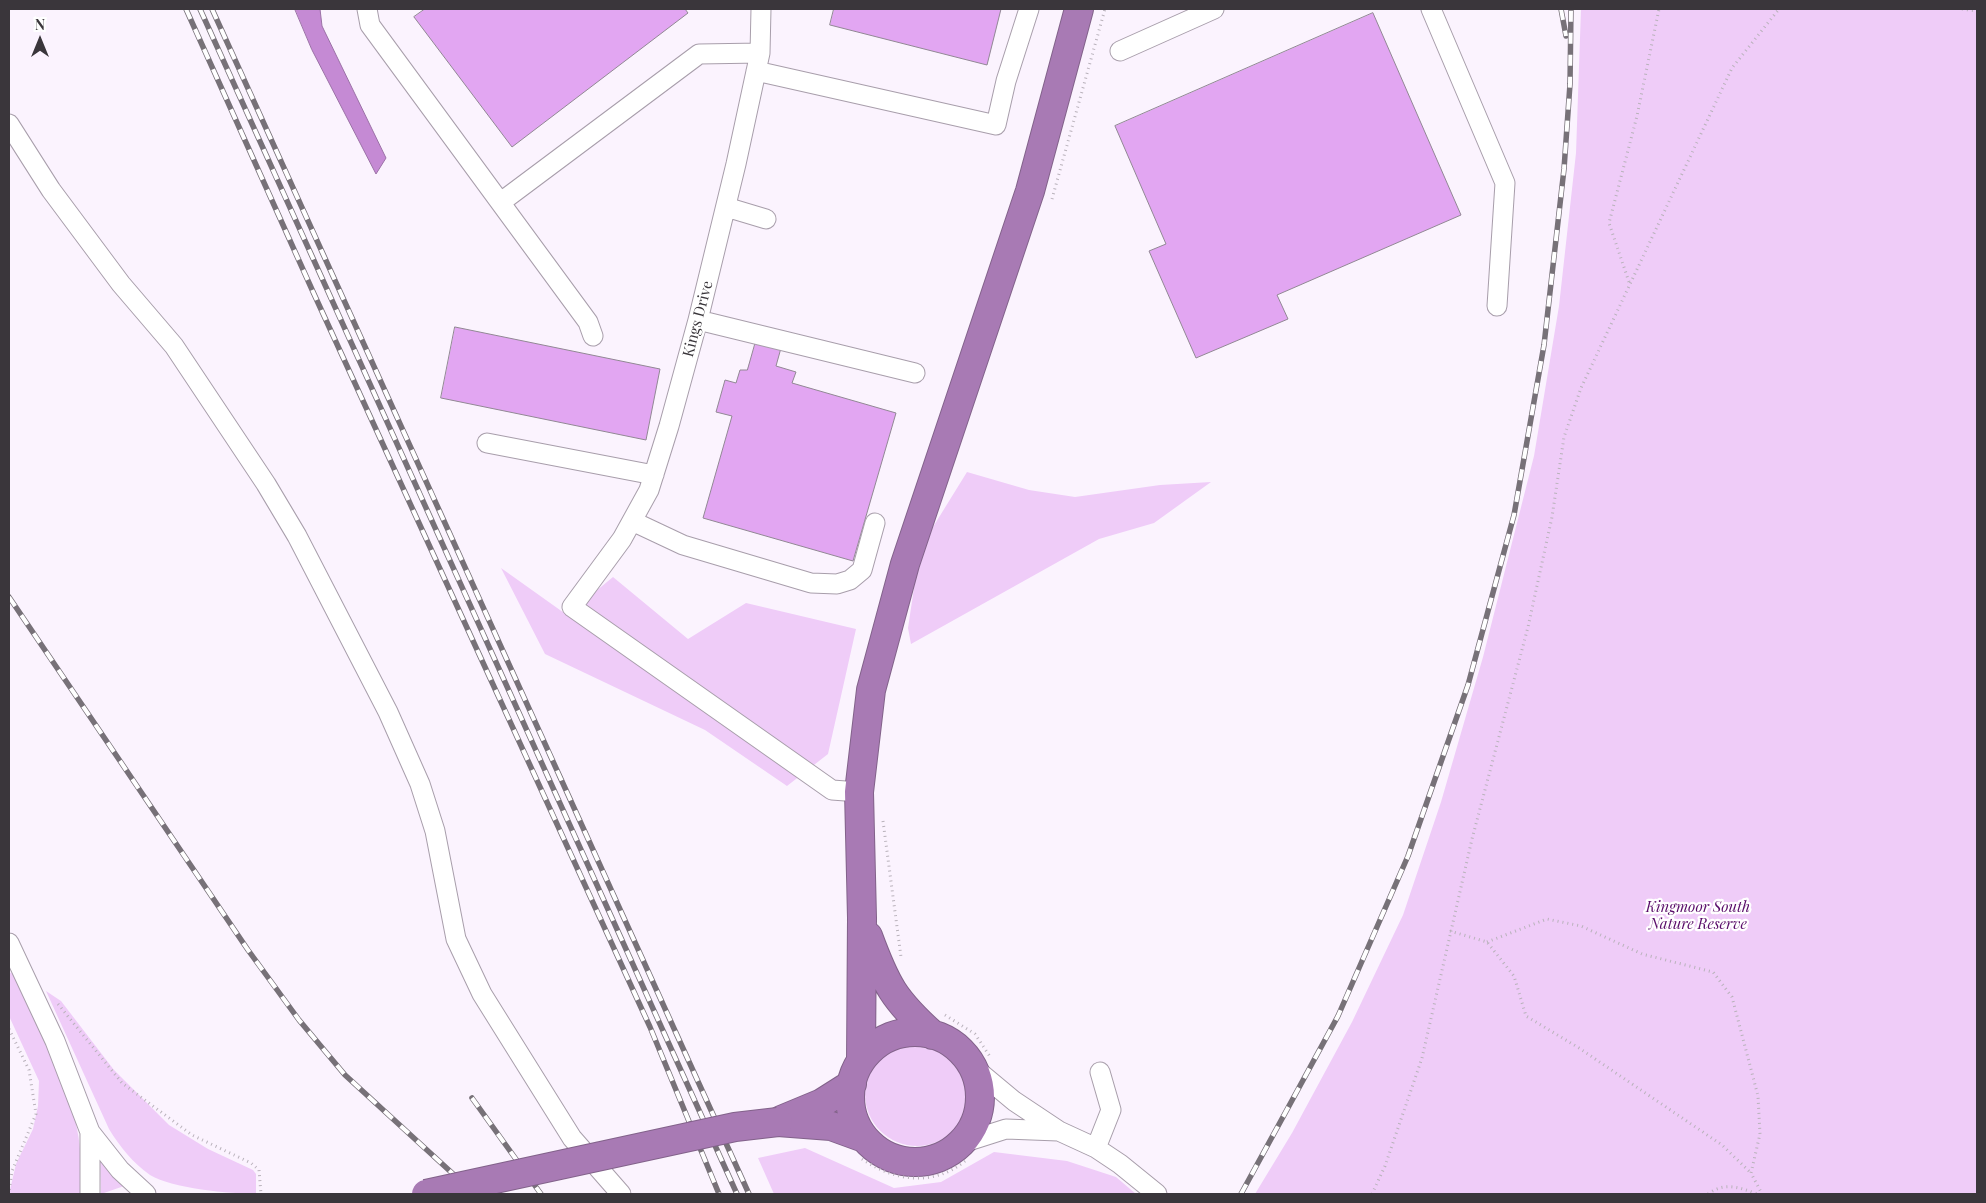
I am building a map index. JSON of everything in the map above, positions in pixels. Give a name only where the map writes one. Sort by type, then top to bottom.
[{"type":"highway","points":[[861,1147],[852,1112],[856,1072],[862,918],[859,792],[872,690],[884,637],[905,564],[1030,191],[1079,9]]},
{"type":"highway","points":[[426,1194],[735,1127],[778,1122],[831,1126],[861,1147],[910,1162],[963,1152],[979,1107],[983,1065],[960,1050],[935,1022],[912,1016],[892,992],[877,962],[862,918]]},
{"type":"highway","points":[[778,1122],[822,1104],[856,1072],[877,1044],[935,1022]]},
{"type":"street","points":[[367,9],[366,12],[370,25],[588,322],[593,336]]},
{"type":"street","name":"Kings Drive","points":[[761,9],[760,53],[726,207],[698,320],[654,475],[622,538],[572,607],[832,790],[859,792]]},
{"type":"street","points":[[756,71],[996,125],[1006,81],[1029,9]]},
{"type":"street","points":[[1120,51],[1214,9]]},
{"type":"street","points":[[1431,9],[1505,183],[1497,306]]},
{"type":"street","points":[[501,202],[699,54],[760,53]]},
{"type":"street","points":[[9,124],[51,190],[104,260],[174,346],[261,476],[297,536],[388,712],[420,784],[435,831],[456,939],[482,994],[572,1138],[621,1194]]},
{"type":"street","points":[[726,207],[766,219]]},
{"type":"street","points":[[698,320],[915,373]]},
{"type":"street","points":[[487,443],[654,475]]},
{"type":"street","points":[[632,521],[683,545],[811,583],[837,584],[850,580],[862,570],[875,524]]},
{"type":"street","points":[[9,944],[55,1041],[90,1132],[120,1170],[146,1194]]},
{"type":"street","points":[[983,1065],[995,1087],[1059,1131],[1096,1148],[1120,1164],[1157,1194]]},
{"type":"street","points":[[1096,1148],[1111,1110],[1100,1072]]},
{"type":"street","points":[[963,1152],[1006,1130],[1059,1131]]},
{"type":"street","points":[[90,1132],[90,1194]]},
{"type":"path","points":[[1050,207],[1105,9]]},
{"type":"path","points":[[1629,283],[1609,223],[1637,116],[1660,9]]},
{"type":"path","points":[[1372,1194],[1385,1166],[1422,1058],[1450,931],[1528,627],[1552,517],[1564,437],[1581,388],[1732,68],[1778,9]]},
{"type":"path","points":[[1962,9],[1977,11]]},
{"type":"path","points":[[883,817],[902,964]]},
{"type":"path","points":[[1487,942],[1547,919],[1581,926],[1642,954],[1713,972],[1732,998],[1758,1096],[1760,1134],[1751,1173]]},
{"type":"path","points":[[1450,931],[1487,942],[1514,976],[1526,1016],[1579,1048],[1722,1144],[1751,1173],[1762,1194]]},
{"type":"path","points":[[31,989],[46,990],[66,1012],[122,1083],[192,1135],[251,1163],[259,1170],[261,1194]]},
{"type":"path","points":[[935,1022],[975,1034],[988,1051],[983,1065]]},
{"type":"path","points":[[9,1029],[29,1070],[36,1114],[12,1170],[9,1192]]},
{"type":"path","points":[[861,1147],[893,1176],[916,1179],[938,1176],[956,1169],[963,1152]]},
{"type":"path","points":[[1708,1194],[1722,1186],[1741,1188],[1757,1194]]},
{"type":"green space","name":"Kingmoor South Nature Reserve","points":[[1581,9],[1977,9],[1977,1194],[1255,1194],[1292,1133],[1352,1022],[1403,915],[1441,802],[1483,657],[1534,456],[1559,306],[1576,153]]},
{"type":"green space","points":[[967,472],[1029,490],[1075,497],[1160,485],[1211,482],[1154,523],[1099,539],[911,644],[908,628],[920,548]]},
{"type":"green space","points":[[501,568],[567,615],[613,577],[688,639],[746,603],[856,629],[828,754],[787,786],[705,730],[545,654]]},
{"type":"green space","points":[[9,972],[15,975],[53,1053],[73,1109],[79,1137],[80,1194],[9,1194],[16,1164],[33,1129],[38,1106],[39,1081],[9,1016]]},
{"type":"green space","points":[[46,991],[61,1001],[114,1070],[169,1125],[208,1149],[253,1170],[256,1174],[256,1194],[186,1187],[159,1180],[132,1160],[109,1129]]},
{"type":"green space","points":[[917,1042],[937,1046],[954,1057],[965,1074],[969,1094],[965,1114],[954,1131],[937,1142],[917,1146],[897,1142],[880,1131],[869,1114],[865,1094],[869,1074],[880,1057],[897,1046]]},
{"type":"green space","points":[[805,1148],[894,1188],[941,1182],[994,1152],[1067,1161],[1116,1177],[1136,1194],[774,1194],[758,1158]]},
{"type":"green space","points":[[100,1155],[127,1185],[101,1194]]},
{"type":"shaded area","points":[[295,9],[320,9],[322,26],[386,158],[376,174],[312,50]]},
{"type":"building","points":[[425,9],[685,9],[688,13],[512,147],[414,17]]},
{"type":"building","points":[[834,9],[1001,9],[987,65],[830,25]]},
{"type":"building","points":[[1373,13],[1461,215],[1277,295],[1288,319],[1196,358],[1149,251],[1166,244],[1115,126]]},
{"type":"building","points":[[455,327],[660,369],[646,440],[441,398]]},
{"type":"building","points":[[756,341],[781,348],[776,366],[796,372],[792,383],[896,413],[853,561],[703,518],[732,416],[716,412],[725,380],[736,383],[740,370],[747,370]]},
{"type":"railway","points":[[186,9],[314,294],[650,1027],[719,1194]]},
{"type":"railway","points":[[200,9],[737,1194]]},
{"type":"railway","points":[[212,9],[749,1194]]},
{"type":"railway","points":[[1561,9],[1566,36]]},
{"type":"railway","points":[[1241,1194],[1338,1016],[1408,856],[1468,685],[1514,515],[1544,345],[1564,169],[1570,84],[1571,9]]},
{"type":"railway","points":[[9,597],[248,950],[299,1020],[345,1075],[475,1194]]},
{"type":"railway","points":[[472,1098],[541,1194]]}]
